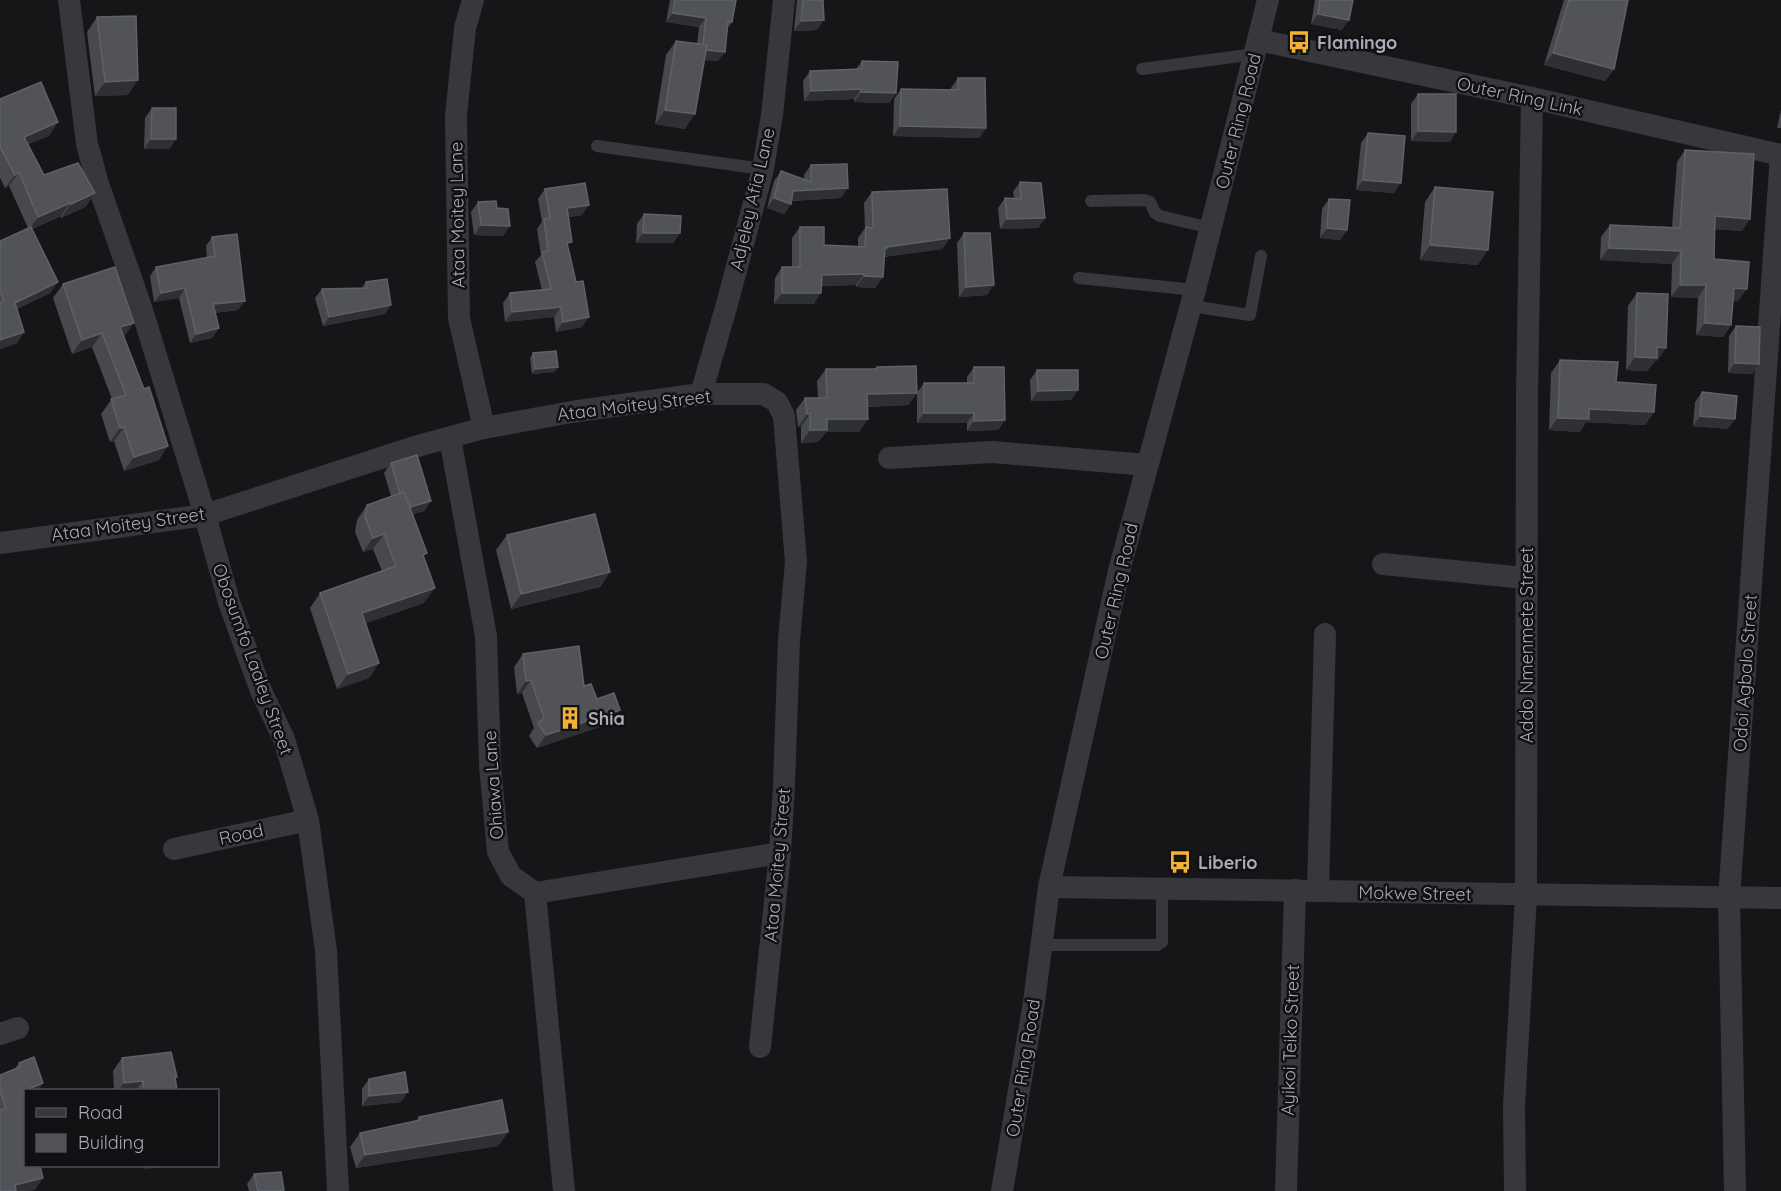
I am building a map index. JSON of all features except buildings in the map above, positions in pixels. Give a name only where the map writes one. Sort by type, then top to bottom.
[{"type":"street","name":"Obosumfo Laaley Street","points":[[69,0],[87,144],[98,184],[141,308],[205,515],[229,602],[261,691],[284,739],[308,820],[326,951],[338,1191]]},
{"type":"street","name":"Ataa Moitey Lane","points":[[473,0],[465,28],[456,116],[459,318],[484,428]]},
{"type":"street","name":"Adjeley Afia Lane","points":[[701,394],[763,169],[772,115],[784,0]]},
{"type":"street","name":"Outer Ring Road","points":[[1002,1191],[1042,945],[1049,887],[1119,571],[1193,298],[1268,0]]},
{"type":"street","name":"Outer Ring Link","points":[[1257,47],[1532,98],[1781,155]]},
{"type":"street","name":"Addo Nmenmete Street","points":[[1515,1191],[1514,1106],[1526,896],[1526,578],[1532,98]]},
{"type":"street","name":"Odoi Agbalo Street","points":[[1735,1191],[1729,898],[1781,155]]},
{"type":"street","name":"Ataa Moitey Street","points":[[0,543],[205,515],[421,445],[484,428],[571,412],[701,394],[764,394],[777,402],[784,416],[796,561],[789,640],[780,853],[760,1047]]},
{"type":"street","name":"Ohiawa Lane","points":[[450,438],[486,636],[490,765],[498,852],[512,876],[535,893]]},
{"type":"street","points":[[889,458],[992,452],[1147,465]]},
{"type":"street","points":[[1383,564],[1526,578]]},
{"type":"street","points":[[1318,890],[1325,634]]},
{"type":"street","name":"Road","points":[[174,849],[308,820]]},
{"type":"street","points":[[564,1191],[535,893],[780,853]]},
{"type":"street","name":"Mokwe Street","points":[[1049,887],[1318,890],[1526,896],[1781,898]]},
{"type":"street","name":"Ayikoi Teiko Street","points":[[1286,1191],[1295,890]]},
{"type":"lane","points":[[1142,69],[1257,47]]},
{"type":"lane","points":[[597,146],[763,169]]},
{"type":"lane","points":[[1091,201],[1145,200],[1150,202],[1155,213],[1160,216],[1210,228]]},
{"type":"lane","points":[[1079,278],[1193,298],[1250,315],[1261,256]]},
{"type":"lane","points":[[1042,945],[1157,945],[1162,942],[1162,888]]},
{"type":"place","name":"Flamingo","points":[[1299,42]]},
{"type":"place","name":"Shia","points":[[570,718]]},
{"type":"place","name":"Liberio","points":[[1180,862]]}]
